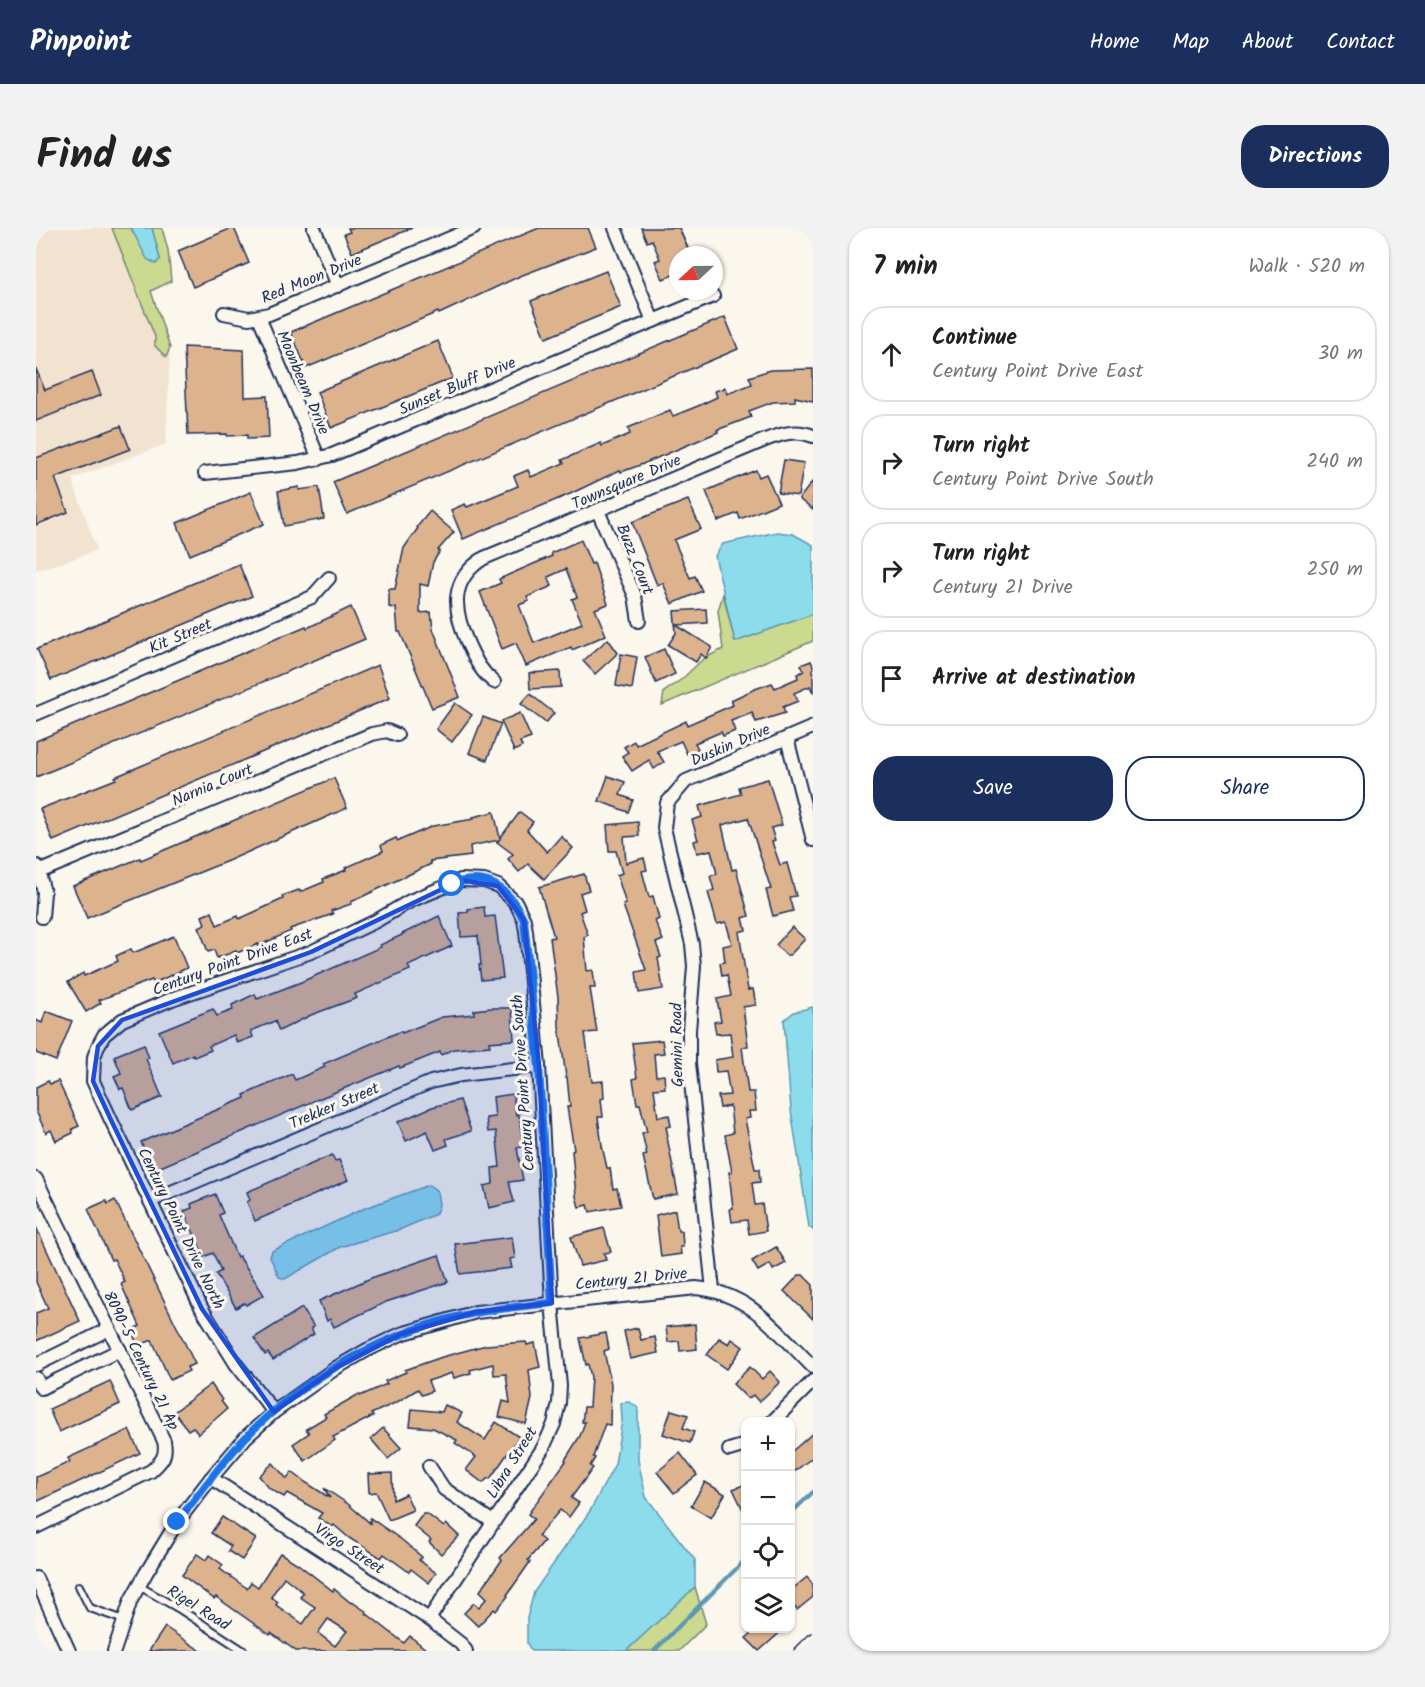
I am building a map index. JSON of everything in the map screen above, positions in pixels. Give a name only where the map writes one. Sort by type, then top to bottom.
[{"type":"street","points":[[314,228],[338,286]]},
{"type":"street","points":[[615,228],[653,321]]},
{"type":"street","name":"Red Moon Drive","points":[[224,313],[249,318],[259,317],[338,286],[469,229]]},
{"type":"street","name":"Sunset Bluff Drive","points":[[205,473],[319,459],[703,300]]},
{"type":"street","name":"Moonbeam Drive","points":[[259,317],[319,459]]},
{"type":"street","name":"Townsquare Drive","points":[[494,682],[481,670],[458,619],[457,592],[475,564],[484,558],[779,435],[794,432],[813,436]]},
{"type":"street","name":"Buzz Court","points":[[598,511],[634,596],[639,621]]},
{"type":"street","name":"Kit Street","points":[[36,714],[312,597],[329,578]]},
{"type":"street","name":"Duskin Drive","points":[[667,803],[686,781],[813,727]]},
{"type":"street","name":"Narnia Court","points":[[38,869],[372,734],[387,732],[397,735]]},
{"type":"street","points":[[787,738],[813,840]]},
{"type":"street","name":"Gemini Road","points":[[667,803],[664,828],[692,944],[694,966],[689,1063],[713,1290]]},
{"type":"street","points":[[38,869],[45,901],[42,918]]},
{"type":"street","name":"Century Point Drive East","points":[[98,1046],[104,1035],[122,1020],[172,999],[311,952],[410,901],[461,880],[484,880]]},
{"type":"street","name":"Century Point Drive South","points":[[484,880],[498,886],[508,894],[516,903],[524,920],[539,1066],[552,1303]]},
{"type":"street","name":"Century Point Drive North","points":[[98,1046],[94,1057],[93,1081],[150,1201],[213,1327],[236,1364],[274,1412]]},
{"type":"street","name":"Trekker Street","points":[[150,1201],[431,1082],[460,1075],[539,1066]]},
{"type":"street","name":"8090-5 Century 21 Ap","points":[[36,1179],[164,1441],[166,1451],[161,1462],[151,1471],[36,1527]]},
{"type":"street","name":"Century 21 Drive","points":[[114,1651],[139,1586],[177,1522],[246,1437],[274,1412],[336,1368],[401,1334],[476,1312],[696,1288],[713,1290],[753,1308],[813,1367]]},
{"type":"street","name":"Libra Street","points":[[429,1618],[543,1448],[554,1424],[560,1386],[552,1303]]},
{"type":"street","points":[[36,1365],[109,1329]]},
{"type":"street","points":[[36,1378],[41,1388],[120,1350]]},
{"type":"street","points":[[777,1417],[813,1381]]},
{"type":"street","points":[[729,1450],[741,1446]]},
{"type":"street","points":[[429,1466],[444,1489],[493,1522]]},
{"type":"street","name":"Virgo Street","points":[[211,1478],[429,1618],[461,1644],[466,1651]]},
{"type":"street","points":[[36,1578],[69,1651]]},
{"type":"street","points":[[802,1651],[813,1640]]},
{"type":"lane","points":[[79,1586],[90,1608],[124,1620]]},
{"type":"lane","name":"Rigel Road","points":[[139,1586],[244,1651]]},
{"type":"highlighted area","points":[[461,880],[498,886],[524,920],[539,1066],[552,1303],[476,1312],[401,1334],[336,1368],[274,1412],[202,1309],[111,1120],[93,1081],[98,1046],[122,1020],[311,952]]},
{"type":"shaded area","points":[[36,228],[112,228],[155,337],[155,346],[165,357],[170,348],[166,444],[72,479],[97,550],[36,570]]},
{"type":"green space","points":[[112,228],[131,228],[134,234],[160,259],[152,228],[162,228],[168,250],[171,281],[151,291],[170,348],[166,357],[155,346],[155,337]]},
{"type":"green space","points":[[723,594],[735,642],[813,614],[813,641],[662,705],[664,692],[703,659],[723,649],[718,611]]},
{"type":"green space","points":[[695,1587],[706,1624],[679,1651],[626,1651]]},
{"type":"water","points":[[131,228],[152,228],[160,259],[156,264],[147,259]]},
{"type":"water","points":[[777,532],[793,534],[813,545],[813,614],[735,642],[715,556],[723,544]]},
{"type":"water","points":[[813,1007],[813,1230],[809,1227],[791,1110],[784,1020],[794,1012]]},
{"type":"water","points":[[429,1185],[437,1191],[439,1205],[436,1214],[399,1230],[340,1247],[285,1279],[279,1277],[270,1257],[272,1251],[365,1208]]},
{"type":"water","points":[[630,1402],[638,1408],[638,1460],[646,1497],[695,1560],[695,1587],[626,1651],[531,1651],[527,1643],[527,1618],[534,1592],[590,1511],[615,1464],[622,1420],[621,1403]]},
{"type":"building","points":[[232,228],[249,263],[193,287],[178,251]]},
{"type":"building","points":[[348,228],[412,228],[352,253],[344,234],[350,232]]},
{"type":"building","points":[[539,228],[588,228],[596,247],[520,276],[439,314],[438,312],[306,368],[291,332]]},
{"type":"building","points":[[641,228],[679,228],[687,246],[669,246],[669,277],[663,279],[655,261],[660,259],[652,240],[647,242]]},
{"type":"building","points":[[606,271],[621,307],[546,338],[531,301]]},
{"type":"building","points":[[725,317],[738,349],[347,514],[333,482]]},
{"type":"building","points":[[438,341],[453,378],[331,428],[317,392]]},
{"type":"building","points":[[184,347],[244,350],[245,397],[267,396],[269,438],[247,439],[247,435],[227,436],[227,434],[188,435]]},
{"type":"building","points":[[36,369],[45,390],[92,372],[101,395],[36,421]]},
{"type":"building","points":[[813,369],[813,401],[795,397],[795,401],[773,402],[749,411],[751,417],[717,430],[718,432],[643,464],[621,472],[620,470],[570,494],[463,539],[451,510],[465,504],[467,507],[518,486],[514,476],[528,470],[531,477],[564,463],[562,460],[601,443],[602,446],[630,434],[628,428],[670,410],[673,416],[698,406],[717,397],[715,391],[725,388],[727,394],[752,384],[749,377],[770,370]]},
{"type":"building","points":[[121,426],[130,449],[55,478],[68,512],[36,525],[36,458]]},
{"type":"building","points":[[784,460],[804,463],[798,496],[778,493]]},
{"type":"building","points":[[756,470],[759,477],[766,474],[779,503],[740,519],[738,513],[718,521],[706,491]]},
{"type":"building","points":[[813,481],[813,510],[799,499]]},
{"type":"building","points":[[299,487],[299,490],[319,487],[324,519],[284,526],[278,491]]},
{"type":"building","points":[[251,492],[264,524],[190,555],[177,523]]},
{"type":"building","points":[[688,500],[701,529],[674,540],[690,578],[695,576],[702,591],[672,604],[663,583],[657,585],[632,522]]},
{"type":"building","points":[[430,511],[454,532],[438,550],[440,551],[433,562],[428,586],[420,584],[420,613],[431,612],[433,629],[460,697],[432,708],[400,632],[398,632],[396,608],[389,607],[389,589],[395,589],[404,548]]},
{"type":"building","points":[[581,540],[591,564],[594,563],[608,604],[595,609],[606,635],[526,666],[516,643],[502,649],[480,592],[501,583],[499,579],[552,556],[551,553]],"holes":[[[566,569],[577,597],[572,599],[582,623],[534,643],[519,605],[529,601],[527,597],[552,586],[548,577]]]},
{"type":"building","points":[[239,564],[252,596],[51,680],[37,649]]},
{"type":"building","points":[[351,607],[365,639],[36,777],[36,741],[306,626],[307,628]]},
{"type":"building","points":[[706,609],[707,623],[676,625],[712,647],[706,658],[701,654],[696,662],[668,645],[676,633],[674,611]]},
{"type":"building","points":[[608,639],[618,653],[595,674],[583,661]]},
{"type":"building","points":[[664,649],[675,674],[656,683],[645,657]]},
{"type":"building","points":[[621,654],[637,657],[632,689],[616,686]]},
{"type":"building","points":[[811,661],[813,693],[810,686],[794,693],[798,701],[783,707],[785,713],[756,722],[752,713],[731,721],[735,731],[723,736],[721,732],[695,743],[698,749],[687,754],[681,741],[657,751],[664,762],[654,769],[649,760],[632,771],[622,756],[628,752],[624,747],[634,741],[636,745],[686,721],[687,725],[733,705],[731,700],[755,689],[772,683],[775,688],[798,678],[797,674],[804,671],[801,665]]},
{"type":"building","points":[[378,665],[390,698],[53,841],[40,809],[116,779],[115,777]]},
{"type":"building","points":[[560,671],[561,687],[530,689],[529,673]]},
{"type":"building","points":[[530,694],[554,713],[546,723],[521,704]]},
{"type":"building","points":[[455,703],[472,715],[452,742],[436,729]]},
{"type":"building","points":[[520,713],[531,738],[520,742],[522,747],[514,751],[501,721]]},
{"type":"building","points":[[483,717],[501,724],[487,760],[469,753]]},
{"type":"building","points":[[608,776],[625,782],[620,795],[633,800],[628,812],[599,801]]},
{"type":"building","points":[[334,778],[347,808],[230,860],[87,918],[73,886],[140,858],[141,860]]},
{"type":"building","points":[[768,779],[782,825],[771,828],[775,841],[772,842],[780,865],[787,863],[796,896],[789,897],[793,911],[773,916],[766,890],[771,889],[748,818],[722,825],[732,870],[736,869],[749,916],[743,918],[746,930],[739,932],[748,990],[753,989],[756,1005],[743,1007],[748,1046],[742,1047],[748,1092],[754,1092],[756,1111],[749,1111],[750,1118],[745,1119],[755,1169],[759,1169],[760,1182],[752,1183],[755,1205],[762,1204],[766,1231],[749,1234],[747,1220],[732,1222],[730,1209],[733,1208],[729,1172],[732,1172],[725,1135],[733,1133],[730,1106],[720,1108],[718,1096],[730,1095],[726,1071],[716,1072],[715,1060],[733,1057],[730,1033],[716,1034],[714,1022],[721,1021],[717,999],[731,996],[727,975],[722,976],[720,963],[725,962],[723,946],[732,944],[726,922],[717,924],[708,892],[714,890],[710,876],[717,874],[711,850],[697,853],[694,841],[698,840],[692,820],[702,817],[699,806],[741,794],[739,787]]},
{"type":"building","points":[[494,812],[500,838],[520,812],[533,822],[527,830],[547,852],[561,836],[573,848],[544,879],[528,864],[519,872],[508,859],[513,854],[497,842],[499,840],[470,846],[471,856],[430,861],[431,864],[351,904],[331,911],[333,914],[290,929],[291,931],[258,946],[258,944],[217,958],[214,950],[208,952],[199,927],[205,924],[202,916],[212,912],[217,925],[238,916],[239,919],[283,899],[282,896],[299,890],[300,892],[324,882],[323,879],[383,851],[381,845],[396,838],[398,841],[433,826],[474,819],[473,817]]},
{"type":"building","points":[[638,822],[639,836],[624,837],[626,863],[644,858],[647,870],[642,871],[649,897],[653,896],[659,919],[655,921],[663,940],[656,943],[661,957],[658,958],[663,989],[639,993],[636,972],[646,970],[623,905],[626,904],[617,875],[622,873],[616,851],[609,851],[607,825]]},
{"type":"building","points":[[584,874],[589,890],[580,893],[585,910],[580,912],[588,935],[584,937],[587,971],[593,970],[595,988],[590,988],[597,1032],[585,1033],[592,1082],[603,1081],[604,1098],[601,1099],[603,1117],[598,1117],[602,1146],[607,1168],[610,1168],[613,1189],[617,1188],[621,1206],[590,1212],[588,1205],[579,1207],[576,1196],[572,1151],[574,1150],[567,1107],[570,1107],[567,1077],[550,938],[554,937],[539,887]]},
{"type":"building","points":[[484,907],[485,917],[495,916],[503,978],[481,980],[478,936],[461,937],[459,913]]},
{"type":"building","points":[[439,916],[452,946],[408,966],[410,970],[355,994],[357,998],[311,1015],[279,1031],[275,1021],[251,1031],[253,1037],[237,1043],[234,1035],[209,1046],[211,1050],[194,1057],[193,1054],[173,1063],[159,1031],[213,1009],[217,1016],[233,1010],[232,1005],[255,994],[257,999],[301,982],[381,947],[380,945]]},
{"type":"building","points":[[792,927],[805,939],[790,955],[786,955],[776,945]]},
{"type":"building","points":[[174,936],[187,968],[154,983],[152,980],[99,1000],[101,1003],[86,1012],[68,982],[83,973],[84,976],[118,961],[116,956],[131,949],[133,953]]},
{"type":"building","points":[[512,1008],[514,1040],[489,1042],[490,1046],[454,1049],[441,1055],[440,1052],[323,1097],[156,1169],[152,1160],[149,1162],[141,1142],[245,1098],[244,1095],[292,1074],[295,1080],[325,1067],[323,1064],[401,1031],[402,1033],[442,1017],[474,1014],[474,1010]]},
{"type":"building","points":[[46,1011],[72,1021],[56,1061],[36,1053],[36,1020],[42,1023]]},
{"type":"building","points":[[662,1040],[664,1053],[654,1054],[656,1076],[664,1075],[665,1088],[654,1089],[658,1117],[669,1115],[671,1126],[666,1127],[667,1137],[678,1194],[653,1199],[643,1156],[647,1155],[642,1133],[647,1132],[640,1104],[637,1104],[633,1079],[637,1078],[632,1043]]},
{"type":"building","points":[[144,1044],[149,1058],[146,1059],[162,1097],[132,1110],[123,1088],[120,1089],[114,1076],[121,1073],[114,1056]]},
{"type":"building","points":[[48,1081],[50,1084],[58,1081],[79,1126],[72,1129],[73,1133],[56,1141],[51,1130],[46,1133],[36,1111],[36,1087]]},
{"type":"building","points":[[513,1094],[516,1115],[519,1114],[523,1147],[517,1148],[523,1180],[509,1182],[514,1202],[489,1208],[484,1186],[493,1184],[492,1168],[500,1167],[496,1131],[488,1132],[486,1118],[495,1117],[493,1097]]},
{"type":"building","points":[[460,1100],[471,1131],[446,1139],[448,1145],[435,1150],[427,1131],[406,1141],[398,1122],[432,1107]]},
{"type":"building","points":[[332,1155],[335,1161],[339,1160],[348,1180],[255,1221],[247,1202],[250,1200],[247,1192]]},
{"type":"building","points":[[215,1194],[223,1213],[219,1215],[237,1257],[239,1256],[264,1295],[236,1308],[216,1274],[221,1271],[213,1253],[204,1257],[184,1211],[192,1208],[191,1204]]},
{"type":"building","points":[[115,1200],[195,1364],[187,1367],[189,1371],[170,1380],[152,1340],[138,1346],[131,1330],[140,1326],[121,1284],[125,1282],[114,1259],[111,1260],[88,1209],[106,1201],[108,1204]]},
{"type":"building","points":[[675,1210],[678,1231],[682,1231],[681,1254],[661,1257],[656,1215]]},
{"type":"building","points":[[36,1227],[80,1321],[36,1341],[36,1313],[48,1308],[36,1282]]},
{"type":"building","points":[[604,1228],[611,1252],[604,1253],[606,1260],[580,1266],[571,1237]]},
{"type":"building","points":[[512,1237],[515,1258],[510,1259],[512,1268],[460,1274],[455,1244]]},
{"type":"building","points":[[776,1247],[786,1263],[773,1270],[770,1264],[758,1271],[752,1261]]},
{"type":"building","points":[[439,1255],[448,1282],[386,1302],[334,1327],[330,1319],[327,1321],[319,1301],[371,1278]]},
{"type":"building","points":[[799,1275],[803,1275],[813,1285],[813,1319],[784,1291]]},
{"type":"building","points":[[302,1308],[314,1327],[311,1328],[314,1334],[273,1360],[268,1353],[265,1355],[254,1338]]},
{"type":"building","points":[[695,1324],[697,1349],[680,1351],[679,1341],[668,1342],[666,1327]]},
{"type":"building","points":[[638,1328],[641,1340],[655,1337],[658,1353],[630,1359],[624,1331]]},
{"type":"building","points":[[606,1333],[609,1349],[604,1351],[611,1384],[610,1425],[605,1424],[593,1457],[595,1458],[590,1466],[593,1468],[571,1498],[579,1503],[569,1517],[560,1510],[538,1536],[544,1541],[528,1560],[530,1562],[508,1596],[496,1611],[494,1609],[478,1626],[464,1613],[474,1603],[479,1607],[487,1598],[480,1591],[502,1560],[500,1558],[534,1519],[528,1514],[566,1461],[585,1422],[582,1422],[584,1407],[589,1407],[591,1377],[580,1338]]},
{"type":"building","points":[[719,1338],[729,1344],[732,1339],[743,1347],[727,1369],[707,1355]]},
{"type":"building","points":[[526,1342],[527,1345],[535,1343],[540,1367],[529,1370],[532,1398],[526,1424],[499,1417],[503,1401],[510,1403],[506,1374],[494,1375],[493,1364],[470,1370],[471,1373],[454,1378],[452,1373],[428,1381],[432,1391],[422,1395],[418,1389],[371,1414],[373,1416],[333,1437],[335,1440],[305,1461],[293,1444],[309,1433],[306,1429],[326,1417],[324,1414],[359,1394],[360,1396],[387,1384],[385,1381],[406,1372],[405,1370],[486,1345]]},
{"type":"building","points":[[750,1367],[762,1379],[770,1371],[780,1382],[759,1402],[753,1395],[748,1399],[733,1384]]},
{"type":"building","points":[[110,1381],[120,1404],[59,1432],[49,1409]]},
{"type":"building","points":[[211,1384],[227,1409],[198,1434],[193,1427],[188,1430],[174,1412]]},
{"type":"building","points":[[445,1405],[462,1413],[457,1422],[485,1440],[496,1422],[519,1437],[490,1479],[488,1478],[483,1483],[466,1470],[476,1457],[455,1443],[457,1440],[433,1428],[410,1426],[412,1409],[442,1412]]},
{"type":"building","points":[[671,1410],[688,1415],[683,1428],[694,1432],[690,1443],[663,1434]]},
{"type":"building","points":[[383,1428],[401,1448],[388,1459],[371,1439]]},
{"type":"building","points":[[129,1430],[140,1453],[36,1502],[36,1477],[70,1462],[68,1458]]},
{"type":"building","points":[[813,1433],[813,1457],[795,1471],[795,1449]]},
{"type":"building","points":[[680,1453],[697,1475],[674,1493],[657,1472]]},
{"type":"building","points":[[273,1463],[287,1479],[292,1472],[330,1498],[324,1488],[370,1523],[370,1518],[402,1540],[422,1557],[419,1560],[436,1573],[429,1583],[411,1569],[409,1572],[384,1554],[381,1558],[349,1538],[334,1525],[332,1527],[318,1518],[322,1513],[287,1493],[284,1497],[270,1489],[259,1476]]},
{"type":"building","points":[[392,1473],[393,1500],[406,1494],[413,1510],[389,1520],[376,1492],[369,1493],[368,1474]]},
{"type":"building","points":[[705,1482],[725,1494],[711,1518],[691,1506]]},
{"type":"building","points":[[741,1486],[741,1506],[733,1489]]},
{"type":"building","points":[[423,1514],[427,1514],[444,1527],[446,1524],[459,1536],[441,1554],[429,1542],[431,1540],[414,1526]]},
{"type":"building","points":[[222,1517],[256,1539],[242,1560],[228,1551],[231,1546],[211,1533]]},
{"type":"building","points":[[280,1553],[367,1612],[404,1643],[410,1636],[428,1651],[296,1651],[216,1597],[214,1599],[182,1575],[197,1554],[206,1560],[209,1555],[223,1565],[220,1569],[247,1588],[251,1582],[258,1587]],"holes":[[[284,1577],[304,1593],[300,1597],[315,1607],[303,1624],[276,1605],[278,1602],[271,1597]],[[328,1619],[347,1631],[335,1646],[318,1633]]]},
{"type":"building","points":[[807,1577],[813,1585],[813,1597],[797,1610],[795,1608],[795,1587]]},
{"type":"building","points":[[165,1627],[201,1651],[149,1651]]},
{"type":"building","points":[[752,1633],[779,1633],[759,1651],[746,1638]]},
{"type":"waterway","points":[[795,1509],[813,1492]]},
{"type":"waterway","points":[[654,1651],[741,1564]]},
{"type":"route","points":[[177,1522],[246,1437],[274,1412],[336,1368],[401,1334],[439,1322],[476,1312],[552,1303],[539,1066],[524,920],[516,903],[498,886],[475,879],[461,880],[452,884]]}]
